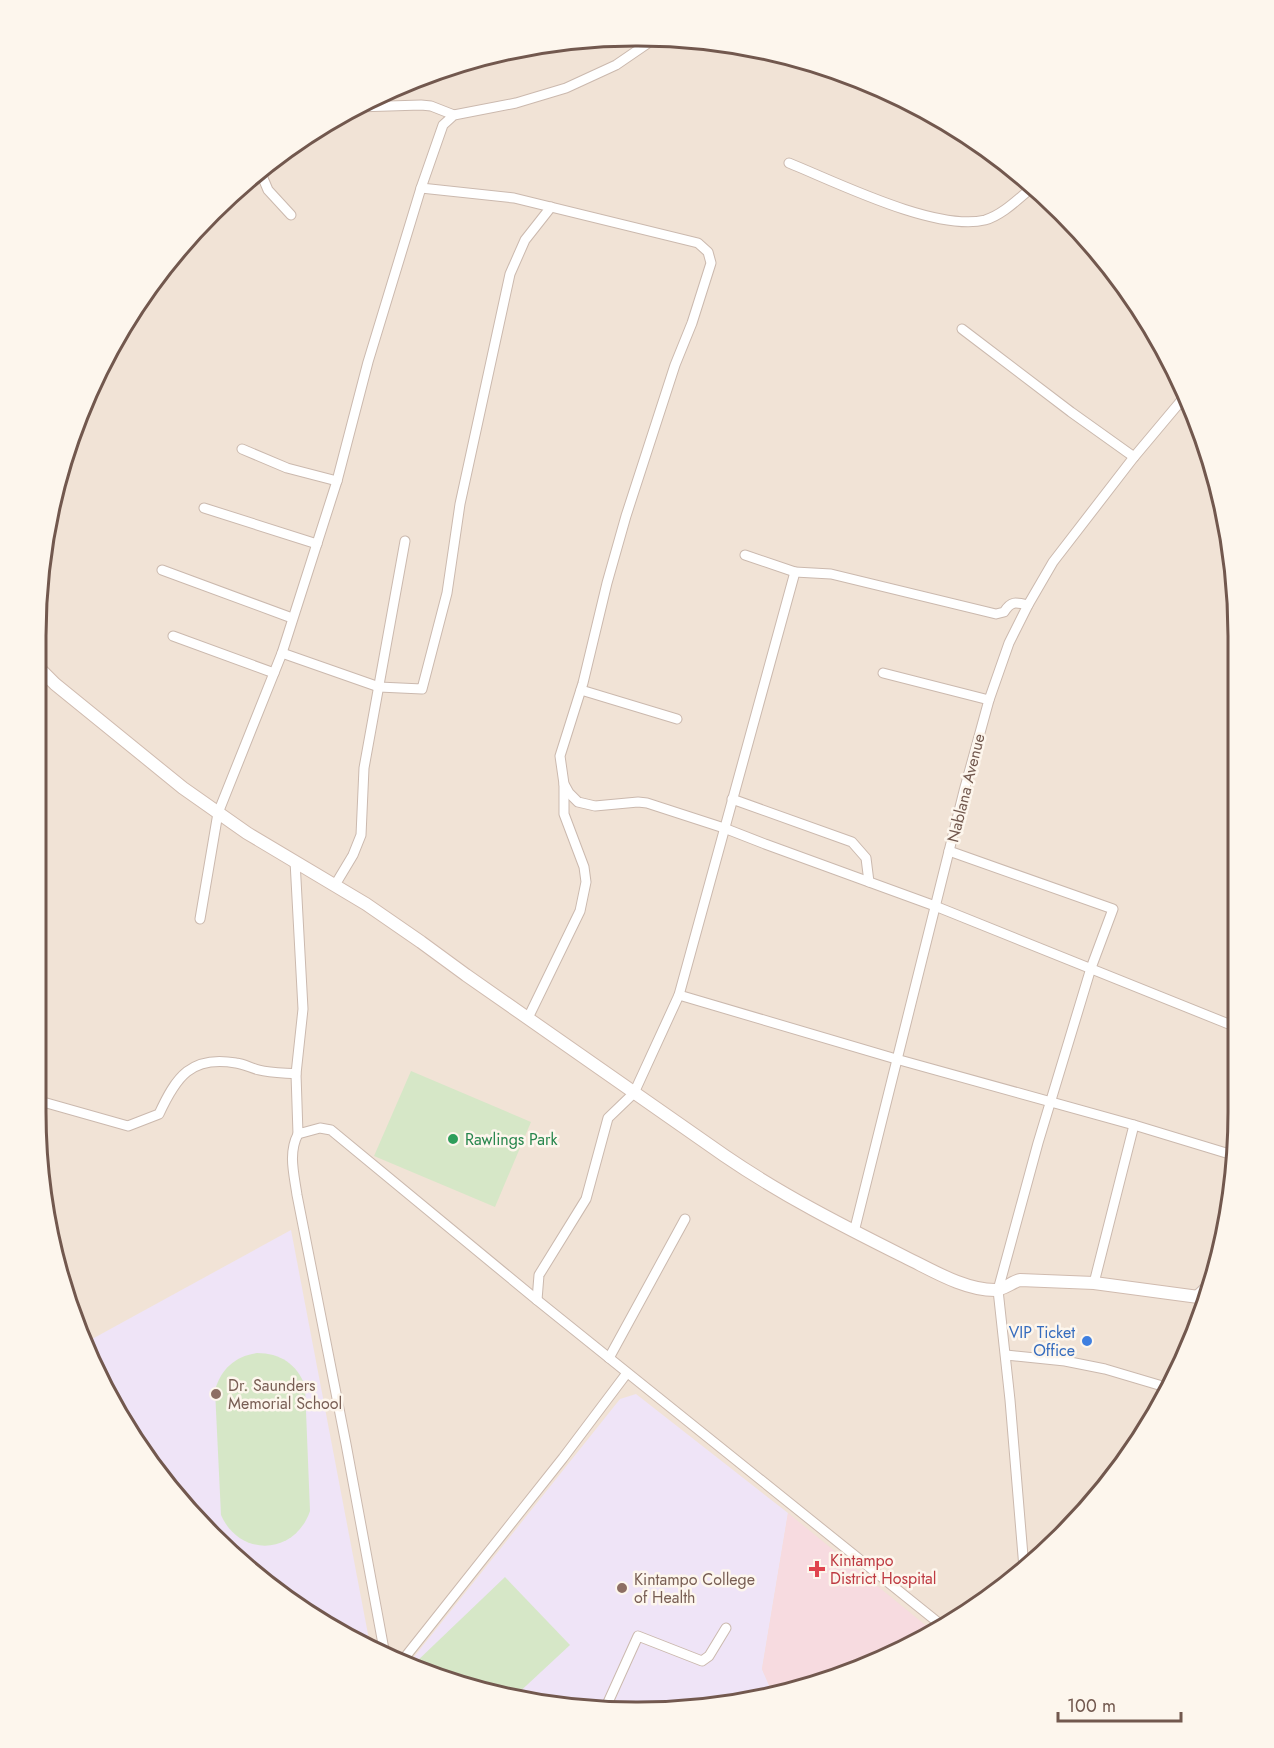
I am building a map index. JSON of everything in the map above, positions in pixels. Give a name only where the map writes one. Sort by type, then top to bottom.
[{"type":"main road","points":[[46,674],[152,764],[218,813],[335,885],[421,942],[773,1188],[854,1232],[967,1285],[998,1290],[1009,1283],[1020,1280],[1094,1283],[1197,1297]]},
{"type":"street","points":[[200,919],[218,813],[282,653],[337,481],[368,362],[421,188],[443,125],[454,115],[516,103],[567,88],[616,65],[643,46]]},
{"type":"street","points":[[377,106],[431,106],[454,115]]},
{"type":"street","points":[[789,163],[894,206],[956,221],[972,222],[992,217],[1025,192]]},
{"type":"street","points":[[264,180],[268,190],[291,215]]},
{"type":"street","points":[[421,188],[503,196],[698,243],[708,252],[711,263],[626,516],[581,690],[560,756],[564,784],[564,814],[584,867],[586,882],[580,911],[528,1018]]},
{"type":"street","points":[[282,653],[379,687],[422,689],[447,593],[460,504],[510,274],[525,240],[550,207]]},
{"type":"street","points":[[962,329],[1134,457]]},
{"type":"street","name":"Nablana Avenue","points":[[854,1232],[988,700],[1009,643],[1053,562],[1134,457],[1179,403]]},
{"type":"street","points":[[242,449],[287,468],[337,481]]},
{"type":"street","points":[[204,508],[317,544]]},
{"type":"street","points":[[335,885],[362,835],[364,768],[405,541]]},
{"type":"street","points":[[745,555],[795,572],[831,574],[996,614],[1004,612],[1010,603],[1028,605]]},
{"type":"street","points":[[162,570],[292,618]]},
{"type":"street","points":[[537,1300],[539,1275],[586,1199],[608,1118],[634,1093],[680,995],[795,572]]},
{"type":"street","points":[[173,636],[274,673]]},
{"type":"street","points":[[883,673],[988,700]]},
{"type":"street","points":[[581,690],[677,719]]},
{"type":"street","points":[[564,784],[578,802],[587,805],[638,802],[724,828],[936,906],[1228,1024]]},
{"type":"street","points":[[732,799],[852,842],[866,858],[868,882]]},
{"type":"street","points":[[949,851],[1113,909],[1091,968],[998,1290],[1006,1355],[1023,1557]]},
{"type":"street","points":[[295,861],[303,1009],[296,1074],[298,1134],[293,1143],[292,1154],[297,1195],[383,1644]]},
{"type":"street","points":[[680,995],[1226,1153]]},
{"type":"street","points":[[46,1103],[128,1126],[159,1114],[171,1089],[184,1074],[206,1061],[237,1063],[261,1071],[296,1074]]},
{"type":"street","points":[[1094,1283],[1134,1125]]},
{"type":"street","points":[[298,1134],[320,1128],[332,1130],[537,1300],[935,1620]]},
{"type":"street","points":[[609,1358],[685,1219]]},
{"type":"street","points":[[1006,1355],[1065,1361],[1105,1369],[1160,1385]]},
{"type":"street","points":[[407,1655],[563,1458],[627,1372]]},
{"type":"street","points":[[609,1701],[638,1636],[702,1661],[709,1656],[726,1628]]},
{"type":"shaded area","points":[[637,46],[676,48],[752,58],[827,78],[863,91],[898,107],[965,146],[1026,193],[1055,219],[1081,248],[1128,309],[1167,376],[1196,447],[1216,522],[1226,598],[1228,637],[1228,1111],[1226,1150],[1216,1226],[1196,1301],[1183,1337],[1167,1372],[1128,1439],[1081,1500],[1055,1529],[1026,1555],[965,1602],[898,1641],[827,1670],[752,1690],[676,1700],[637,1702],[598,1700],[522,1690],[447,1670],[411,1657],[376,1641],[309,1602],[248,1555],[219,1529],[193,1500],[146,1439],[107,1372],[78,1301],[58,1226],[48,1150],[46,1111],[46,637],[48,598],[58,522],[78,447],[107,376],[146,309],[193,248],[219,219],[248,193],[309,146],[376,107],[411,91],[484,67],[522,58],[598,48]]},
{"type":"shaded area","name":"Dr. Saunders Memorial School","points":[[291,1230],[368,1637],[309,1602],[248,1555],[219,1529],[193,1500],[146,1439],[107,1372],[92,1339]]},
{"type":"shaded area","name":"Kintampo College of Health","points":[[636,1394],[788,1513],[762,1669],[769,1686],[676,1700],[637,1702],[598,1700],[522,1690],[484,1681],[413,1658],[620,1399]]},
{"type":"shaded area","name":"Kintampo District Hospital","points":[[788,1513],[926,1625],[863,1657],[790,1681],[769,1686],[762,1669]]},
{"type":"green space","name":"Rawlings Park","points":[[411,1071],[531,1122],[495,1207],[374,1156]]},
{"type":"green space","points":[[257,1353],[273,1355],[287,1361],[302,1378],[305,1386],[310,1511],[303,1526],[292,1536],[280,1543],[267,1546],[241,1539],[230,1529],[221,1515],[215,1390],[221,1376],[230,1365],[242,1357]]},
{"type":"green space","points":[[505,1577],[570,1645],[522,1690],[484,1681],[418,1660]]},
{"type":"place","name":"Rawlings Park","points":[[453,1139]]},
{"type":"place","name":"VIP Ticket Office","points":[[1087,1341]]},
{"type":"place","name":"Dr. Saunders Memorial School","points":[[216,1394]]},
{"type":"place","name":"Kintampo District Hospital","points":[[817,1569]]},
{"type":"place","name":"Kintampo College of Health","points":[[622,1588]]}]
